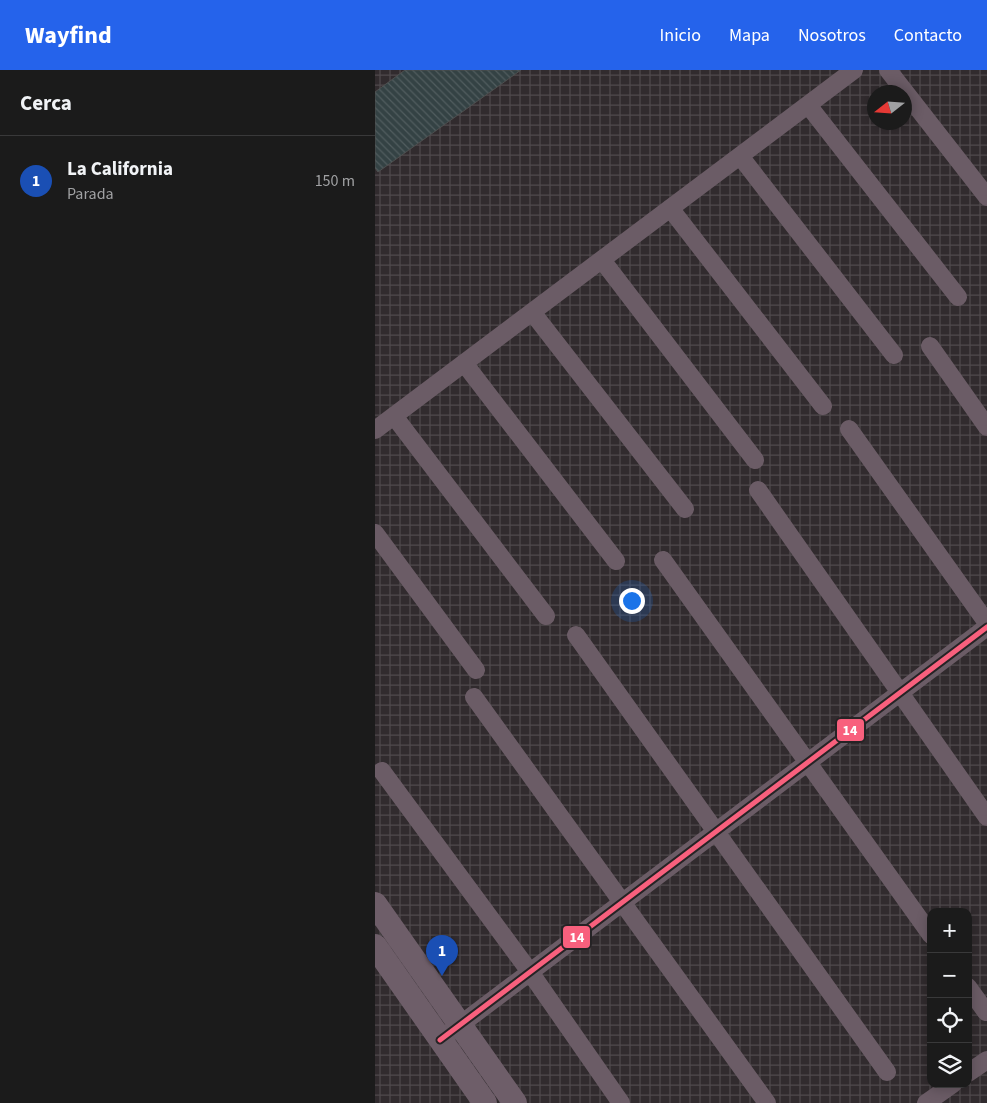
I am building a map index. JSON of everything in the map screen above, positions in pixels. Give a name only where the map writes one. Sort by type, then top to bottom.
[{"type":"main road","points":[[375,904],[515,1103]]},
{"type":"main road","points":[[375,946],[485,1103]]},
{"type":"street","points":[[375,430],[855,70]]},
{"type":"street","points":[[888,70],[987,197]]},
{"type":"street","points":[[808,105],[959,297]]},
{"type":"street","points":[[739,156],[894,355]]},
{"type":"street","points":[[670,208],[823,406]]},
{"type":"street","points":[[602,260],[755,460]]},
{"type":"street","points":[[532,312],[685,508]]},
{"type":"street","points":[[930,346],[987,427]]},
{"type":"street","points":[[464,364],[616,561]]},
{"type":"street","points":[[394,416],[546,616]]},
{"type":"street","points":[[849,429],[987,622]]},
{"type":"street","points":[[758,490],[987,816]]},
{"type":"street","points":[[375,533],[476,670]]},
{"type":"street","points":[[663,560],[927,929]]},
{"type":"street","points":[[440,1040],[987,627]]},
{"type":"street","points":[[576,635],[887,1072]]},
{"type":"street","points":[[474,697],[767,1103]]},
{"type":"street","points":[[382,771],[530,972],[621,1103]]},
{"type":"street","points":[[972,993],[986,1012]]},
{"type":"street","points":[[972,1070],[987,1060]]},
{"type":"street","points":[[926,1103],[947,1088]]},
{"type":"shaded area","points":[[375,70],[987,70],[987,1103],[375,1103]]},
{"type":"building","points":[[405,70],[521,70],[378,172],[375,168],[375,92]]},
{"type":"transit line","name":"14","points":[[440,1040],[987,627]]},
{"type":"place","name":"La California","points":[[442,976]]}]
